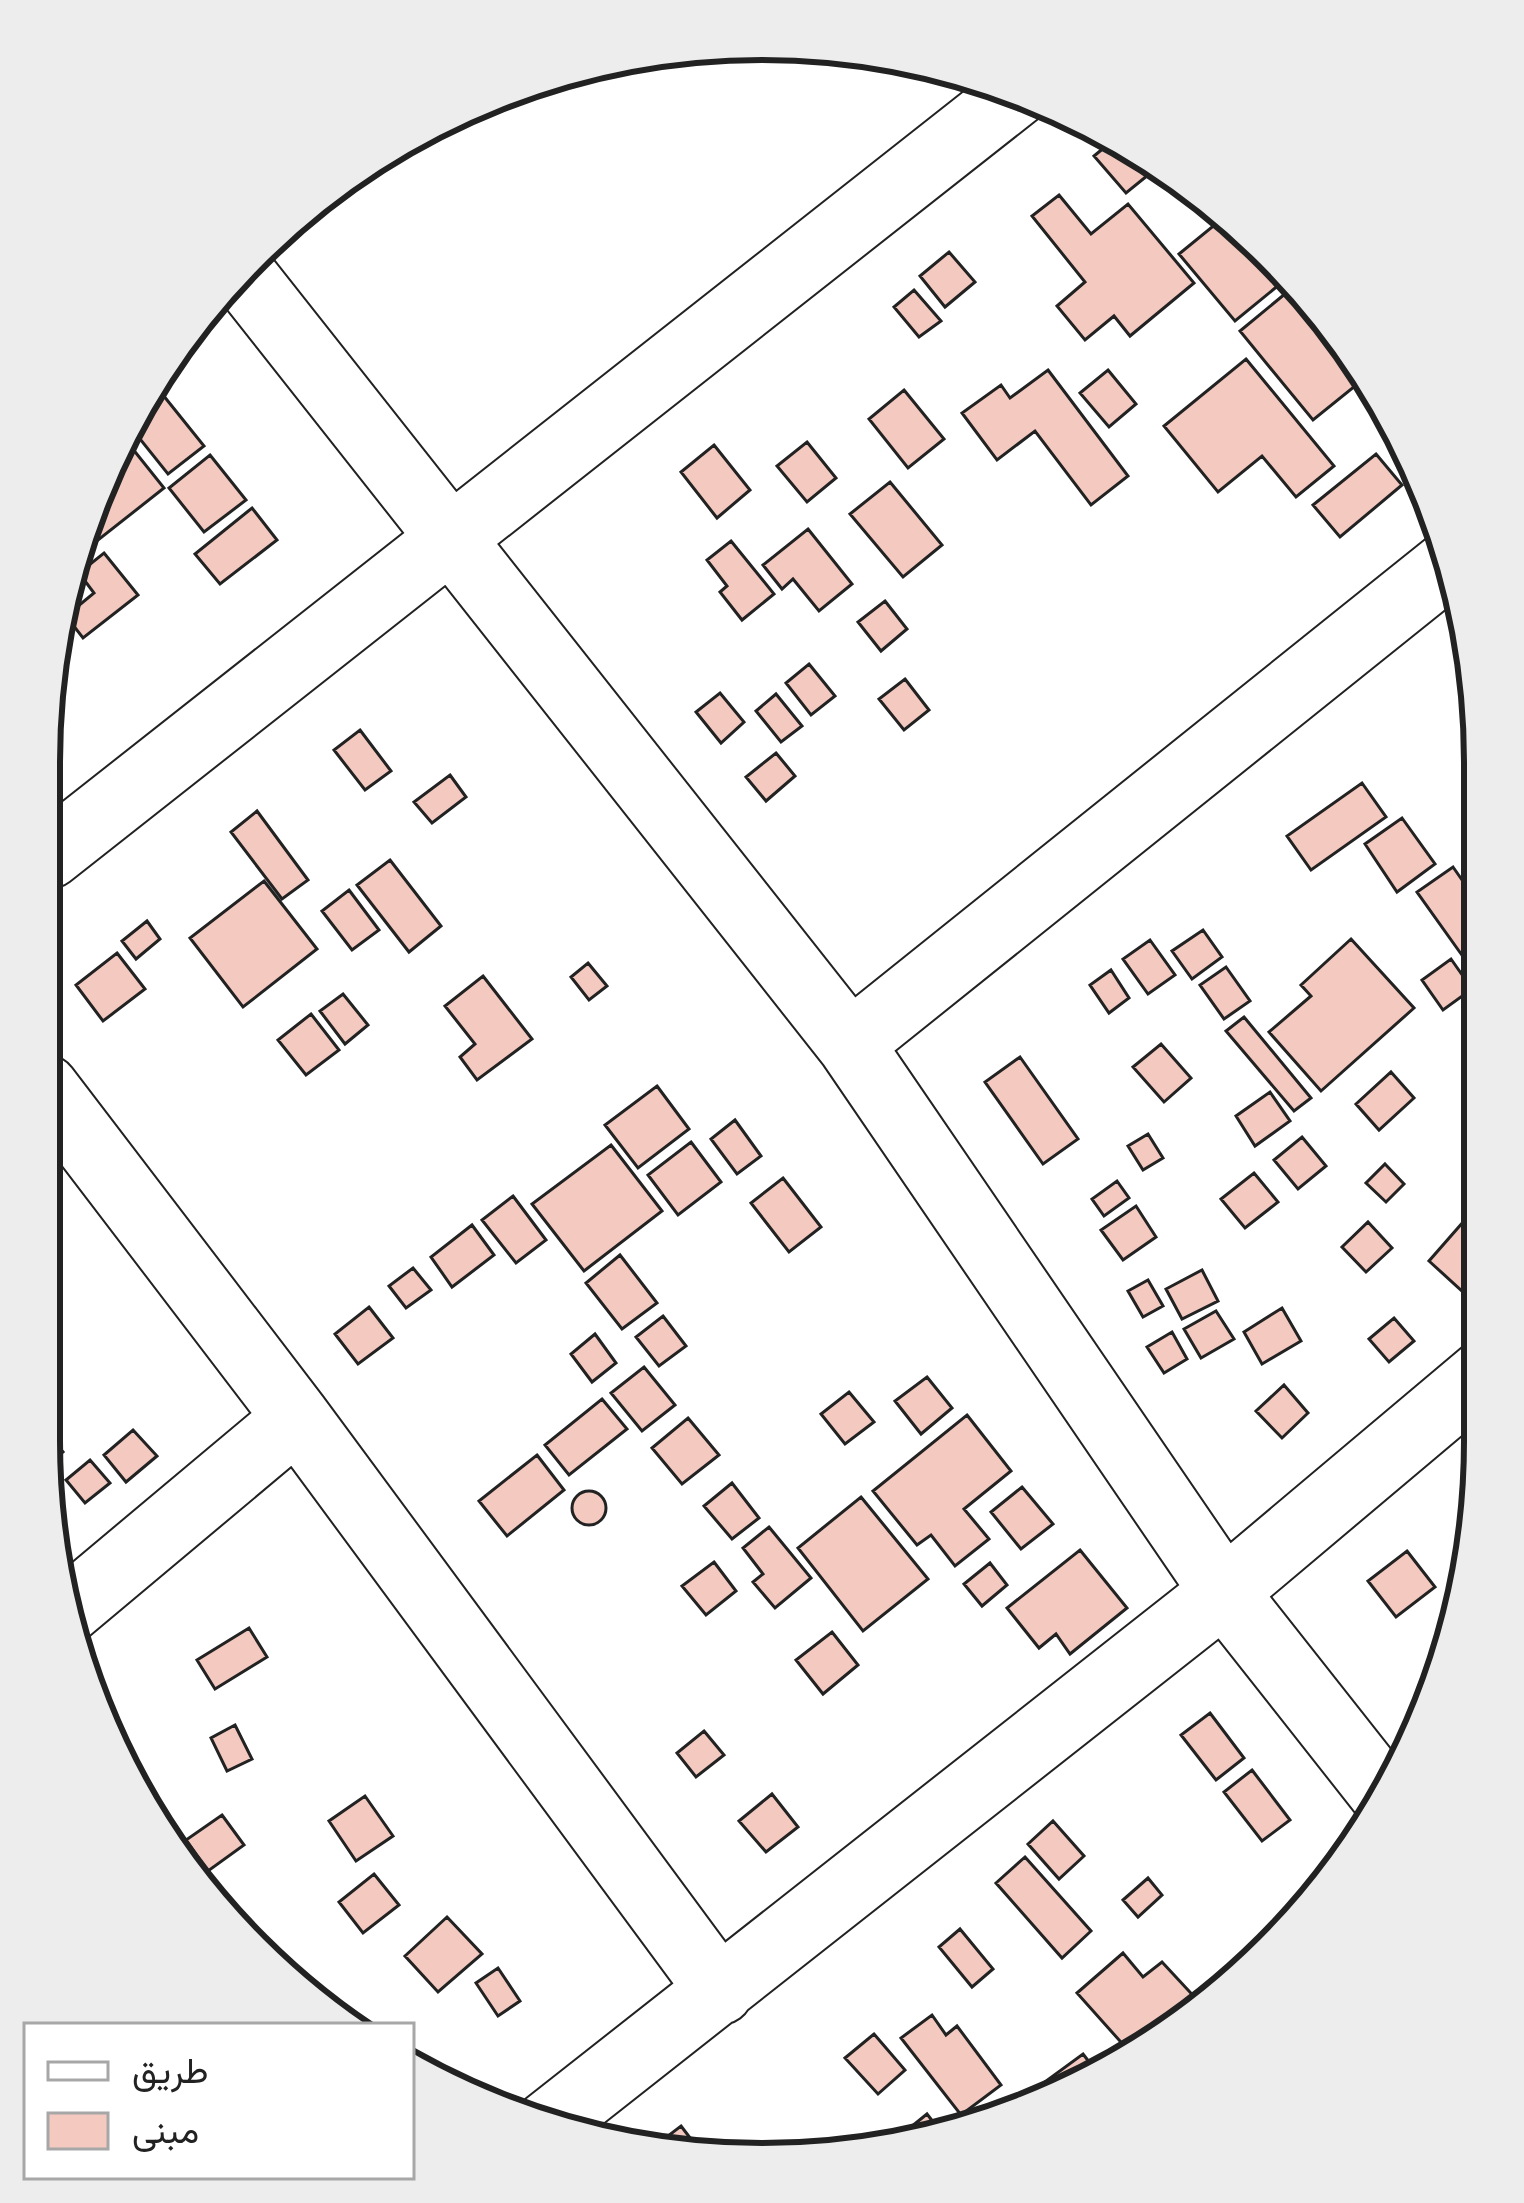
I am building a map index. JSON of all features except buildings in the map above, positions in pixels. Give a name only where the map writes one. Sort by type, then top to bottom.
[{"type":"street","points":[[60,846],[1004,103]]},
{"type":"street","points":[[249,283],[850,1044],[1223,1592],[1375,1783]]},
{"type":"street","points":[[850,1044],[1438,573]]},
{"type":"street","points":[[60,1108],[298,1418],[721,1991]]},
{"type":"street","points":[[563,2114],[1223,1592],[1464,1390]]},
{"type":"street","points":[[79,1601],[298,1418]]}]
